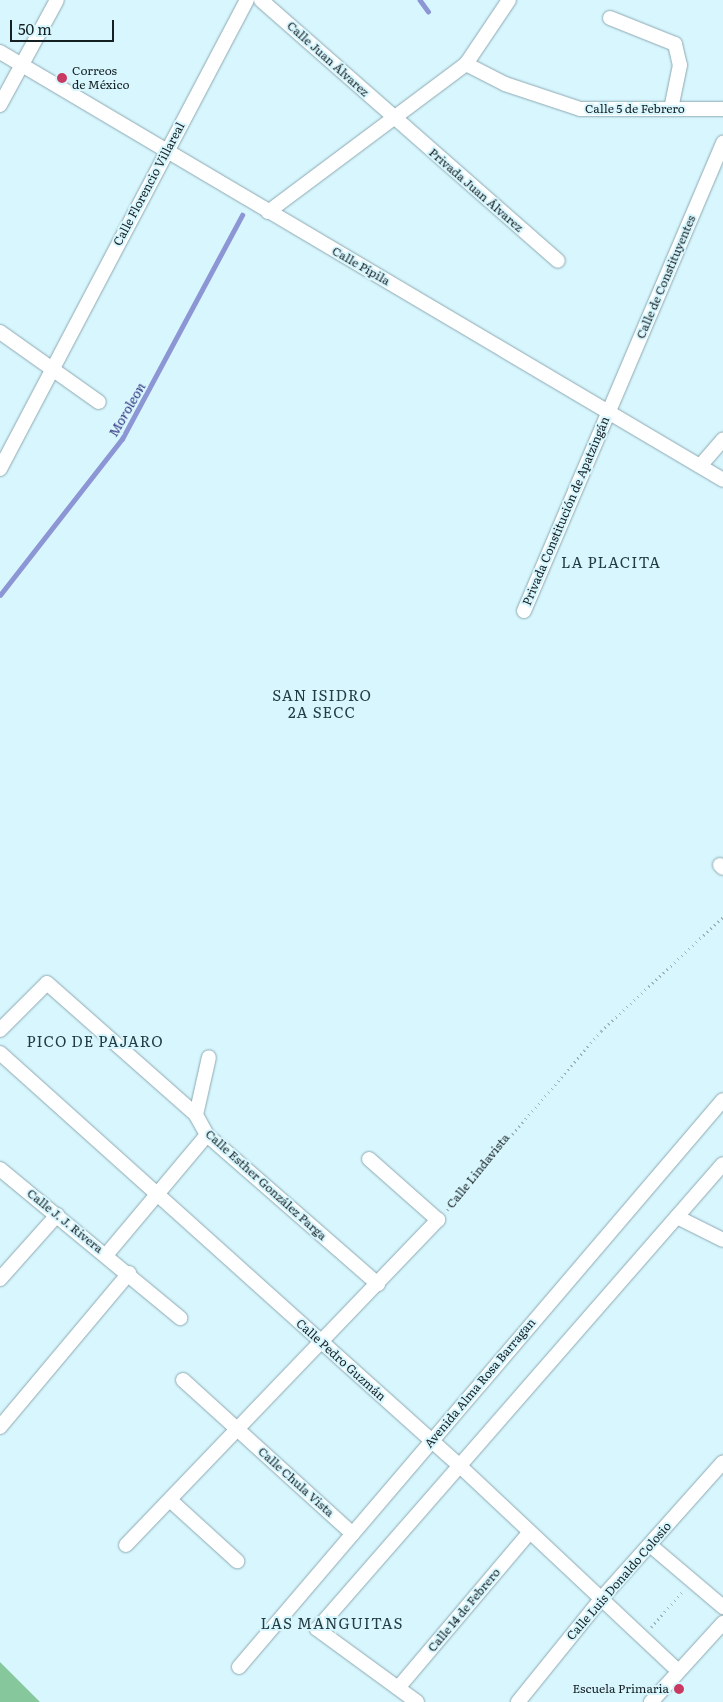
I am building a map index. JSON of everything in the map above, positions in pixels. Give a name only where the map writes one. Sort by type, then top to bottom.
[{"type":"street","points":[[0,105],[57,0]]},
{"type":"street","name":"Calle Florencio Villareal","points":[[0,469],[247,0]]},
{"type":"street","name":"Calle Juan Álvarez","points":[[261,0],[395,119]]},
{"type":"street","points":[[268,212],[395,119],[466,64],[509,0]]},
{"type":"street","points":[[610,18],[675,44],[680,64],[671,109]]},
{"type":"street","name":"Calle Pípila","points":[[0,52],[723,480]]},
{"type":"street","name":"Calle 5 de Febrero","points":[[466,64],[505,84],[580,109],[723,109]]},
{"type":"street","name":"Privada Juan Álvarez","points":[[395,119],[558,261]]},
{"type":"street","name":"Calle de Constituyentes","points":[[608,411],[722,152]]},
{"type":"street","points":[[0,332],[99,402]]},
{"type":"street","name":"Privada Constitución de Apatzingán","points":[[524,612],[608,411]]},
{"type":"street","points":[[700,466],[723,440]]},
{"type":"street","name":"Calle Esther González Parga","points":[[0,1030],[47,982],[196,1116],[207,1134],[378,1284]]},
{"type":"street","name":"Calle Pedro Guzmán","points":[[0,1053],[432,1441],[601,1599],[643,1635],[678,1670]]},
{"type":"street","points":[[196,1116],[210,1057]]},
{"type":"street","name":"Avenida Alma Rosa Barragan","points":[[240,1667],[723,1100]]},
{"type":"street","points":[[107,1254],[207,1134]]},
{"type":"street","points":[[369,1159],[438,1220]]},
{"type":"street","points":[[416,1702],[317,1629],[458,1465],[723,1164]]},
{"type":"street","name":"Calle J. J. Rivera","points":[[0,1169],[107,1254],[180,1318]]},
{"type":"street","points":[[0,1279],[57,1215]]},
{"type":"street","points":[[676,1217],[723,1240]]},
{"type":"street","name":"Calle Lindavista","points":[[126,1546],[322,1344],[438,1220]]},
{"type":"street","points":[[0,1427],[128,1273]]},
{"type":"street","name":"Calle Chula Vista","points":[[183,1380],[353,1534]]},
{"type":"street","name":"Calle Luis Donaldo Colosio","points":[[518,1702],[601,1599],[723,1462]]},
{"type":"street","points":[[170,1500],[237,1561]]},
{"type":"street","name":"Calle 14 de Febrero","points":[[398,1688],[530,1532]]},
{"type":"street","points":[[650,1545],[723,1607]]},
{"type":"street","points":[[651,1702],[678,1670],[723,1623]]},
{"type":"path","name":"Calle Lindavista","points":[[438,1220],[601,1031],[723,917]]},
{"type":"path","points":[[643,1635],[692,1580]]},
{"type":"green space","points":[[0,1662],[40,1702],[0,1702]]},
{"type":"waterway","points":[[420,0],[428,11]]},
{"type":"waterway","name":"Moroleon","points":[[0,595],[122,439],[242,215]]},
{"type":"place","name":"Correos de México","points":[[62,78]]},
{"type":"place","name":"Escuela Primaria","points":[[679,1689]]},
{"type":"district","name":"LA PLACITA","points":[[611,562]]},
{"type":"district","name":"SAN ISIDRO 2A SECC","points":[[322,702]]},
{"type":"district","name":"PICO DE PAJARO","points":[[95,1041]]},
{"type":"district","name":"LAS MANGUITAS","points":[[332,1623]]}]
